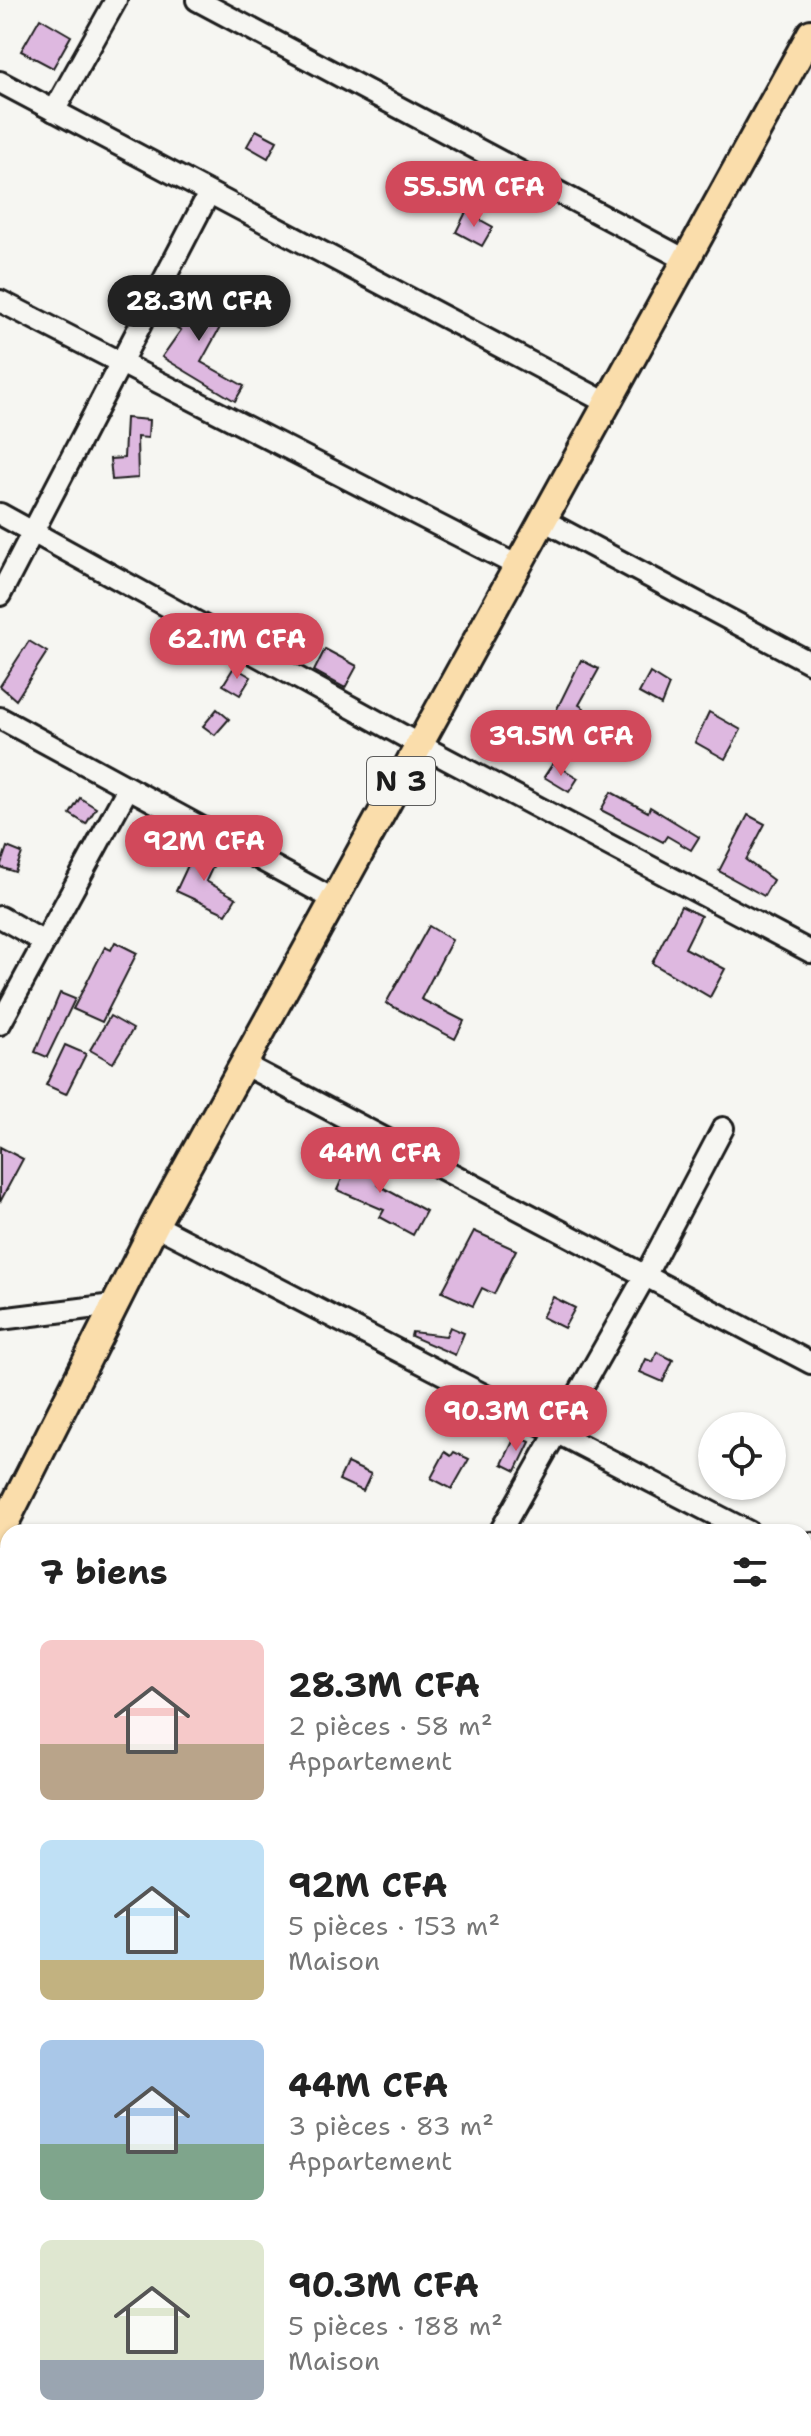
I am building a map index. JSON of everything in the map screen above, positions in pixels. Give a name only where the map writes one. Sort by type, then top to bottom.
[{"type":"main road","name":"N 3","points":[[2,1524],[8,1499],[155,1225],[811,33]]},
{"type":"street","points":[[54,111],[116,0]]},
{"type":"street","points":[[197,0],[686,260]]},
{"type":"street","points":[[0,82],[607,403]]},
{"type":"street","points":[[0,595],[209,193]]},
{"type":"street","points":[[0,301],[518,566]]},
{"type":"street","points":[[0,514],[420,745],[811,952]]},
{"type":"street","points":[[543,520],[811,663]]},
{"type":"street","points":[[0,718],[335,900]]},
{"type":"street","points":[[0,1024],[128,788]]},
{"type":"street","points":[[0,917],[44,942]]},
{"type":"street","points":[[245,1065],[811,1363]]},
{"type":"street","points":[[504,1524],[645,1276],[723,1128]]},
{"type":"street","points":[[155,1225],[734,1524]]},
{"type":"street","points":[[0,1319],[113,1305]]},
{"type":"building","points":[[40,18],[71,36],[53,68],[21,51]]},
{"type":"building","points":[[256,130],[277,141],[268,158],[247,146]]},
{"type":"building","points":[[466,212],[493,227],[482,246],[456,232]]},
{"type":"building","points":[[186,291],[228,313],[201,362],[244,386],[235,401],[162,357],[181,330],[168,323]]},
{"type":"building","points":[[126,418],[149,420],[148,438],[137,437],[138,478],[112,480],[110,459],[124,458]]},
{"type":"building","points":[[29,641],[47,652],[16,700],[0,686]]},
{"type":"building","points":[[325,649],[357,666],[345,688],[314,671]]},
{"type":"building","points":[[581,660],[599,669],[579,705],[584,708],[568,738],[548,727]]},
{"type":"building","points":[[234,667],[251,677],[240,695],[223,685]]},
{"type":"building","points":[[650,673],[669,685],[661,705],[639,693]]},
{"type":"building","points":[[217,709],[229,719],[215,735],[203,726]]},
{"type":"building","points":[[709,712],[741,730],[725,759],[695,742]]},
{"type":"building","points":[[553,763],[578,778],[569,792],[544,777]]},
{"type":"building","points":[[611,792],[648,812],[650,807],[699,837],[691,850],[667,836],[663,842],[601,810]]},
{"type":"building","points":[[80,798],[96,808],[86,824],[70,814]]},
{"type":"building","points":[[748,815],[765,824],[746,860],[773,880],[764,896],[719,871]]},
{"type":"building","points":[[197,846],[217,858],[206,881],[236,898],[226,914],[176,891]]},
{"type":"building","points":[[7,847],[22,853],[15,872],[0,867]]},
{"type":"building","points":[[681,906],[701,916],[685,948],[725,969],[710,997],[652,963]]},
{"type":"building","points":[[429,926],[452,940],[421,999],[464,1021],[455,1039],[386,1003]]},
{"type":"building","points":[[115,942],[137,953],[102,1022],[73,1009],[105,947],[111,950]]},
{"type":"building","points":[[60,993],[75,999],[47,1057],[35,1052]]},
{"type":"building","points":[[110,1016],[133,1029],[113,1063],[90,1050]]},
{"type":"building","points":[[65,1045],[86,1054],[66,1094],[46,1085]]},
{"type":"building","points":[[0,1147],[23,1159],[0,1202]]},
{"type":"building","points":[[352,1156],[385,1171],[378,1185],[426,1211],[413,1235],[380,1217],[384,1210],[337,1190]]},
{"type":"building","points":[[474,1231],[516,1250],[494,1294],[482,1288],[473,1306],[442,1292]]},
{"type":"building","points":[[553,1297],[575,1308],[564,1328],[542,1317]]},
{"type":"building","points":[[450,1327],[464,1333],[455,1355],[411,1336],[412,1332],[446,1336]]},
{"type":"building","points":[[657,1352],[673,1360],[663,1382],[640,1372],[646,1359],[653,1362]]},
{"type":"building","points":[[516,1435],[530,1442],[516,1471],[502,1464]]},
{"type":"building","points":[[445,1452],[451,1456],[454,1452],[469,1459],[452,1489],[431,1478]]},
{"type":"building","points":[[347,1463],[371,1474],[363,1491],[339,1480]]}]
